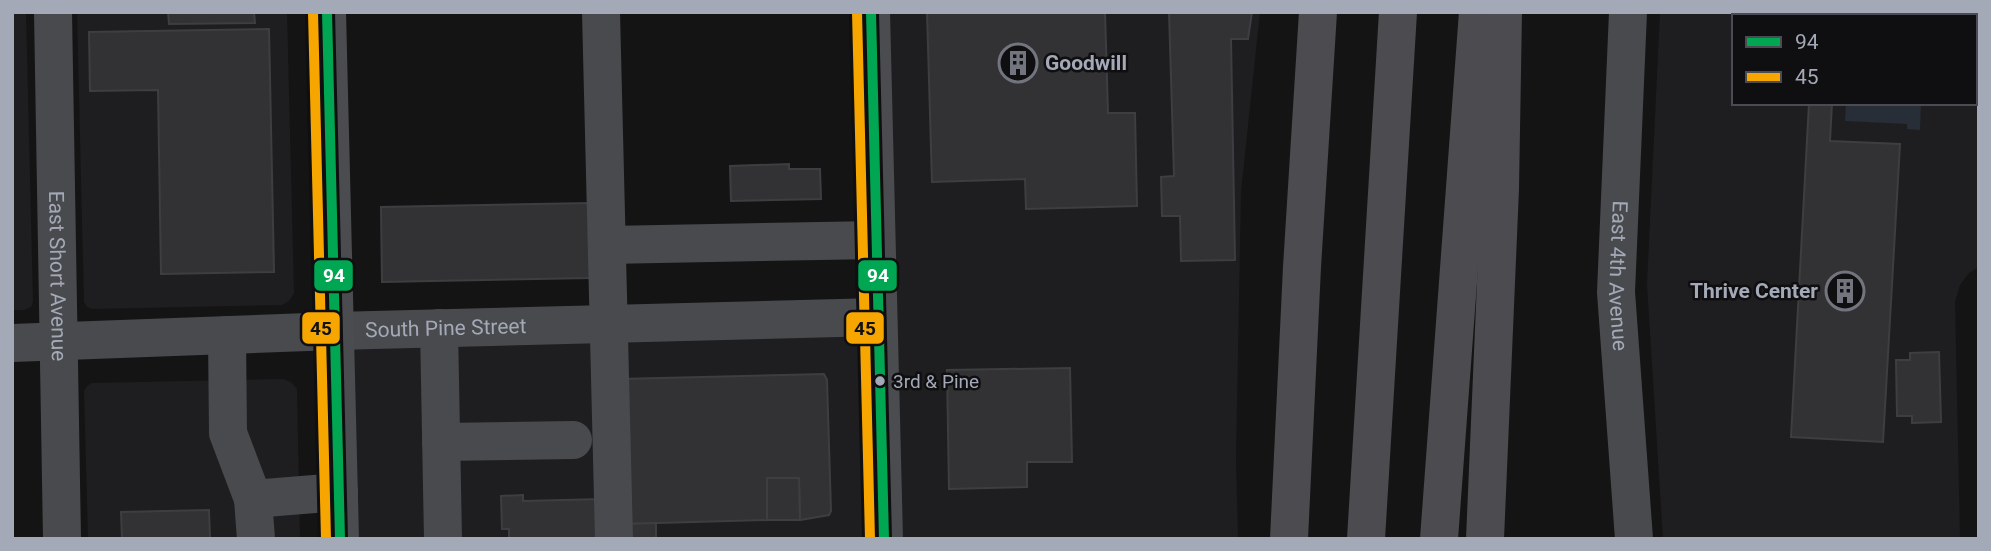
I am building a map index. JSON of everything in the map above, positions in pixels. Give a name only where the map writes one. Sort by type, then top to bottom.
[{"type":"highway","points":[[1289,539],[1318,12]]},
{"type":"highway","points":[[1366,539],[1398,12]]},
{"type":"highway","points":[[1439,539],[1478,12]]},
{"type":"highway","points":[[1485,539],[1500,189],[1503,12]]},
{"type":"main road","points":[[327,12],[340,539]]},
{"type":"main road","points":[[871,12],[884,539]]},
{"type":"street","name":"East Short Avenue","points":[[52,12],[62,539]]},
{"type":"street","points":[[601,12],[614,539]]},
{"type":"street","name":"East 4th Avenue","points":[[1628,12],[1616,292],[1634,539]]},
{"type":"street","points":[[607,245],[876,240]]},
{"type":"street","name":"South Pine Street","points":[[12,342],[878,317]]},
{"type":"street","points":[[439,328],[443,539]]},
{"type":"street","points":[[227,335],[228,433],[253,499],[256,539]]},
{"type":"street","points":[[442,442],[573,440]]},
{"type":"street","points":[[253,499],[339,492]]},
{"type":"shaded area","points":[[12,12],[26,12],[33,302],[31,307],[24,310],[12,310]]},
{"type":"shaded area","points":[[77,12],[287,12],[294,293],[289,301],[282,305],[87,307],[84,302]]},
{"type":"shaded area","points":[[871,12],[1260,12],[1241,192],[1236,458],[1238,539],[340,539],[335,331],[878,317]]},
{"type":"shaded area","points":[[1660,12],[1979,12],[1979,267],[1969,273],[1960,285],[1955,302],[1960,539],[1663,539],[1647,284]]},
{"type":"shaded area","points":[[1846,105],[1921,105],[1920,130],[1907,129],[1907,124],[1845,121]]},
{"type":"shaded area","points":[[283,379],[291,382],[297,389],[300,539],[88,539],[84,391],[87,386],[92,383]]},
{"type":"building","points":[[168,12],[254,12],[255,23],[169,24]]},
{"type":"building","name":"Goodwill","points":[[927,12],[1105,12],[1108,113],[1135,113],[1137,206],[1026,209],[1025,179],[932,182]]},
{"type":"building","points":[[1169,12],[1252,12],[1248,39],[1231,39],[1235,260],[1181,261],[1180,216],[1162,216],[1161,177],[1174,176]]},
{"type":"building","points":[[1764,12],[1931,12],[1931,14]]},
{"type":"building","points":[[269,29],[274,272],[161,274],[158,90],[90,91],[89,32]]},
{"type":"building","name":"Thrive Center","points":[[1809,105],[1832,105],[1830,141],[1900,144],[1883,442],[1791,437]]},
{"type":"building","points":[[789,164],[789,169],[820,169],[821,199],[731,201],[730,166]]},
{"type":"building","points":[[590,203],[591,278],[382,282],[381,207]]},
{"type":"building","points":[[1939,352],[1941,422],[1912,423],[1912,416],[1897,416],[1896,360],[1910,360],[1910,353]]},
{"type":"building","points":[[1070,368],[1072,462],[1027,462],[1027,487],[949,489],[947,370]]},
{"type":"building","points":[[824,374],[827,380],[829,515],[800,520],[799,478],[767,478],[767,520],[624,524],[621,379]]},
{"type":"building","points":[[767,478],[799,478],[800,520],[767,520]]},
{"type":"building","points":[[523,495],[523,501],[603,499],[604,539],[509,539],[509,529],[502,529],[501,496]]},
{"type":"building","points":[[209,510],[210,539],[122,539],[121,512]]},
{"type":"building","points":[[656,523],[656,539],[624,539],[624,524]]},
{"type":"transit line","name":"45","points":[[313,12],[326,539]]},
{"type":"transit line","name":"94","points":[[327,12],[340,539]]},
{"type":"transit line","name":"45","points":[[857,12],[870,539]]},
{"type":"transit line","name":"94","points":[[871,12],[884,539]]},
{"type":"place","name":"Goodwill","points":[[1018,63]]},
{"type":"place","name":"Thrive Center","points":[[1845,291]]},
{"type":"place","name":"3rd & Pine","points":[[880,381]]}]
